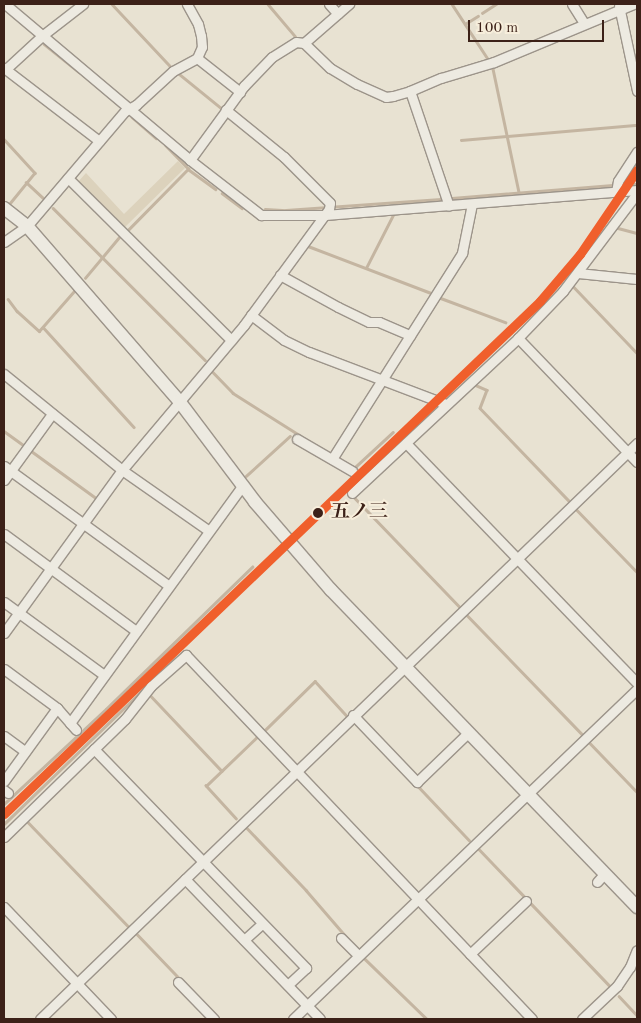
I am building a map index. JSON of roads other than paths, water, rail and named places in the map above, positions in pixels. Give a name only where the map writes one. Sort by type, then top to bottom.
[{"type":"street","points":[[5,4],[190,160],[261,215],[328,209],[449,206],[616,192],[637,192]]},
{"type":"street","points":[[82,4],[5,68],[42,99],[100,141]]},
{"type":"street","points":[[4,242],[27,226],[125,111],[173,71],[197,58],[202,47],[201,36],[198,24],[187,4]]},
{"type":"street","points":[[330,4],[338,14]]},
{"type":"street","points":[[304,43],[349,4]]},
{"type":"street","points":[[572,4],[584,24]]},
{"type":"street","points":[[190,160],[240,92],[272,57],[296,42],[304,43],[330,68],[357,84],[386,97],[410,91],[441,78],[494,62],[584,24],[619,6],[632,4]]},
{"type":"street","points":[[619,6],[637,91]]},
{"type":"street","points":[[197,58],[240,92]]},
{"type":"street","points":[[410,91],[449,206]]},
{"type":"street","points":[[226,110],[284,158],[328,209]]},
{"type":"street","points":[[616,192],[618,181],[637,152]]},
{"type":"street","points":[[68,178],[231,340]]},
{"type":"street","points":[[352,493],[518,338],[578,273],[637,192]]},
{"type":"street","points":[[332,459],[462,253],[472,204]]},
{"type":"street","points":[[4,208],[27,226],[179,401],[243,485],[331,590],[528,793],[601,878],[637,906]]},
{"type":"street","points":[[4,633],[122,470],[251,315],[328,209]]},
{"type":"street","points":[[578,273],[637,280]]},
{"type":"street","points":[[280,275],[369,322],[379,322],[410,335]]},
{"type":"street","points":[[251,315],[284,340],[446,404]]},
{"type":"street","points":[[518,338],[637,462]]},
{"type":"street","points":[[4,374],[122,470],[209,531]]},
{"type":"street","points":[[4,480],[7,468],[52,414]]},
{"type":"street","points":[[297,439],[352,471]]},
{"type":"street","points":[[406,443],[637,684]]},
{"type":"street","points":[[40,1019],[637,443]]},
{"type":"street","points":[[7,468],[169,586]]},
{"type":"street","points":[[4,669],[57,708],[73,726],[104,675],[243,485]]},
{"type":"street","points":[[4,534],[136,631]]},
{"type":"street","points":[[4,602],[104,675]]},
{"type":"street","points":[[4,837],[125,720],[151,686],[186,655],[532,1019]]},
{"type":"street","points":[[292,1019],[637,689]]},
{"type":"street","points":[[4,781],[57,708]]},
{"type":"street","points":[[353,716],[417,782],[469,732]]},
{"type":"street","points":[[4,736],[25,752]]},
{"type":"street","points":[[94,750],[306,968],[288,986]]},
{"type":"street","points":[[185,879],[320,1019]]},
{"type":"street","points":[[470,954],[526,901]]},
{"type":"street","points":[[4,907],[111,1019]]},
{"type":"street","points":[[244,940],[262,924]]},
{"type":"street","points":[[341,938],[358,955]]},
{"type":"street","points":[[582,1019],[617,986],[637,950]]},
{"type":"street","points":[[178,982],[214,1019]]},
{"type":"waterway","points":[[112,4],[170,66]]},
{"type":"waterway","points":[[268,4],[295,36]]},
{"type":"waterway","points":[[452,4],[488,59]]},
{"type":"waterway","points":[[482,13],[496,4]]},
{"type":"waterway","points":[[465,24],[478,16]]},
{"type":"waterway","points":[[44,44],[79,72]]},
{"type":"waterway","points":[[492,64],[519,192]]},
{"type":"waterway","points":[[178,73],[221,108]]},
{"type":"waterway","points":[[132,117],[156,138]]},
{"type":"waterway","points":[[461,140],[637,125]]},
{"type":"waterway","points":[[4,139],[35,173],[10,204]]},
{"type":"waterway","points":[[128,230],[188,169],[166,146]]},
{"type":"waterway","points":[[623,183],[637,160]]},
{"type":"waterway","points":[[188,169],[216,189]]},
{"type":"waterway","points":[[26,182],[43,198]]},
{"type":"waterway","points":[[452,198],[612,185]]},
{"type":"waterway","points":[[222,193],[242,208]]},
{"type":"waterway","points":[[265,209],[286,210],[441,199]]},
{"type":"waterway","points":[[53,208],[205,360]]},
{"type":"waterway","points":[[366,268],[393,215]]},
{"type":"waterway","points":[[618,228],[637,233]]},
{"type":"waterway","points":[[85,278],[121,235]]},
{"type":"waterway","points":[[308,246],[431,293]]},
{"type":"waterway","points":[[572,285],[637,353]]},
{"type":"waterway","points":[[8,299],[17,311],[39,331],[75,290]]},
{"type":"waterway","points":[[438,297],[505,322]]},
{"type":"waterway","points":[[43,327],[134,427]]},
{"type":"waterway","points":[[210,369],[233,393],[301,436]]},
{"type":"waterway","points":[[473,384],[487,390],[480,408],[570,502]]},
{"type":"waterway","points":[[4,431],[25,446]]},
{"type":"waterway","points":[[353,469],[393,432]]},
{"type":"waterway","points":[[246,476],[290,436]]},
{"type":"waterway","points":[[30,450],[96,498]]},
{"type":"waterway","points":[[353,496],[460,607]]},
{"type":"waterway","points":[[576,509],[637,572]]},
{"type":"waterway","points":[[4,804],[106,709],[252,567]]},
{"type":"waterway","points":[[466,614],[582,734]]},
{"type":"waterway","points":[[264,731],[315,681],[346,715]]},
{"type":"waterway","points":[[4,824],[143,690]]},
{"type":"waterway","points":[[151,696],[222,771]]},
{"type":"waterway","points":[[236,819],[206,786],[259,735]]},
{"type":"waterway","points":[[589,742],[637,792]]},
{"type":"waterway","points":[[417,785],[469,840]]},
{"type":"waterway","points":[[26,820],[128,926]]},
{"type":"waterway","points":[[247,828],[306,890],[349,940]]},
{"type":"waterway","points":[[478,848],[610,986]]},
{"type":"waterway","points":[[137,934],[181,980]]},
{"type":"waterway","points":[[365,959],[427,1019]]},
{"type":"waterway","points":[[619,996],[637,1015]]},
{"type":"place","name":"五ノ三","points":[[318,513]]}]
